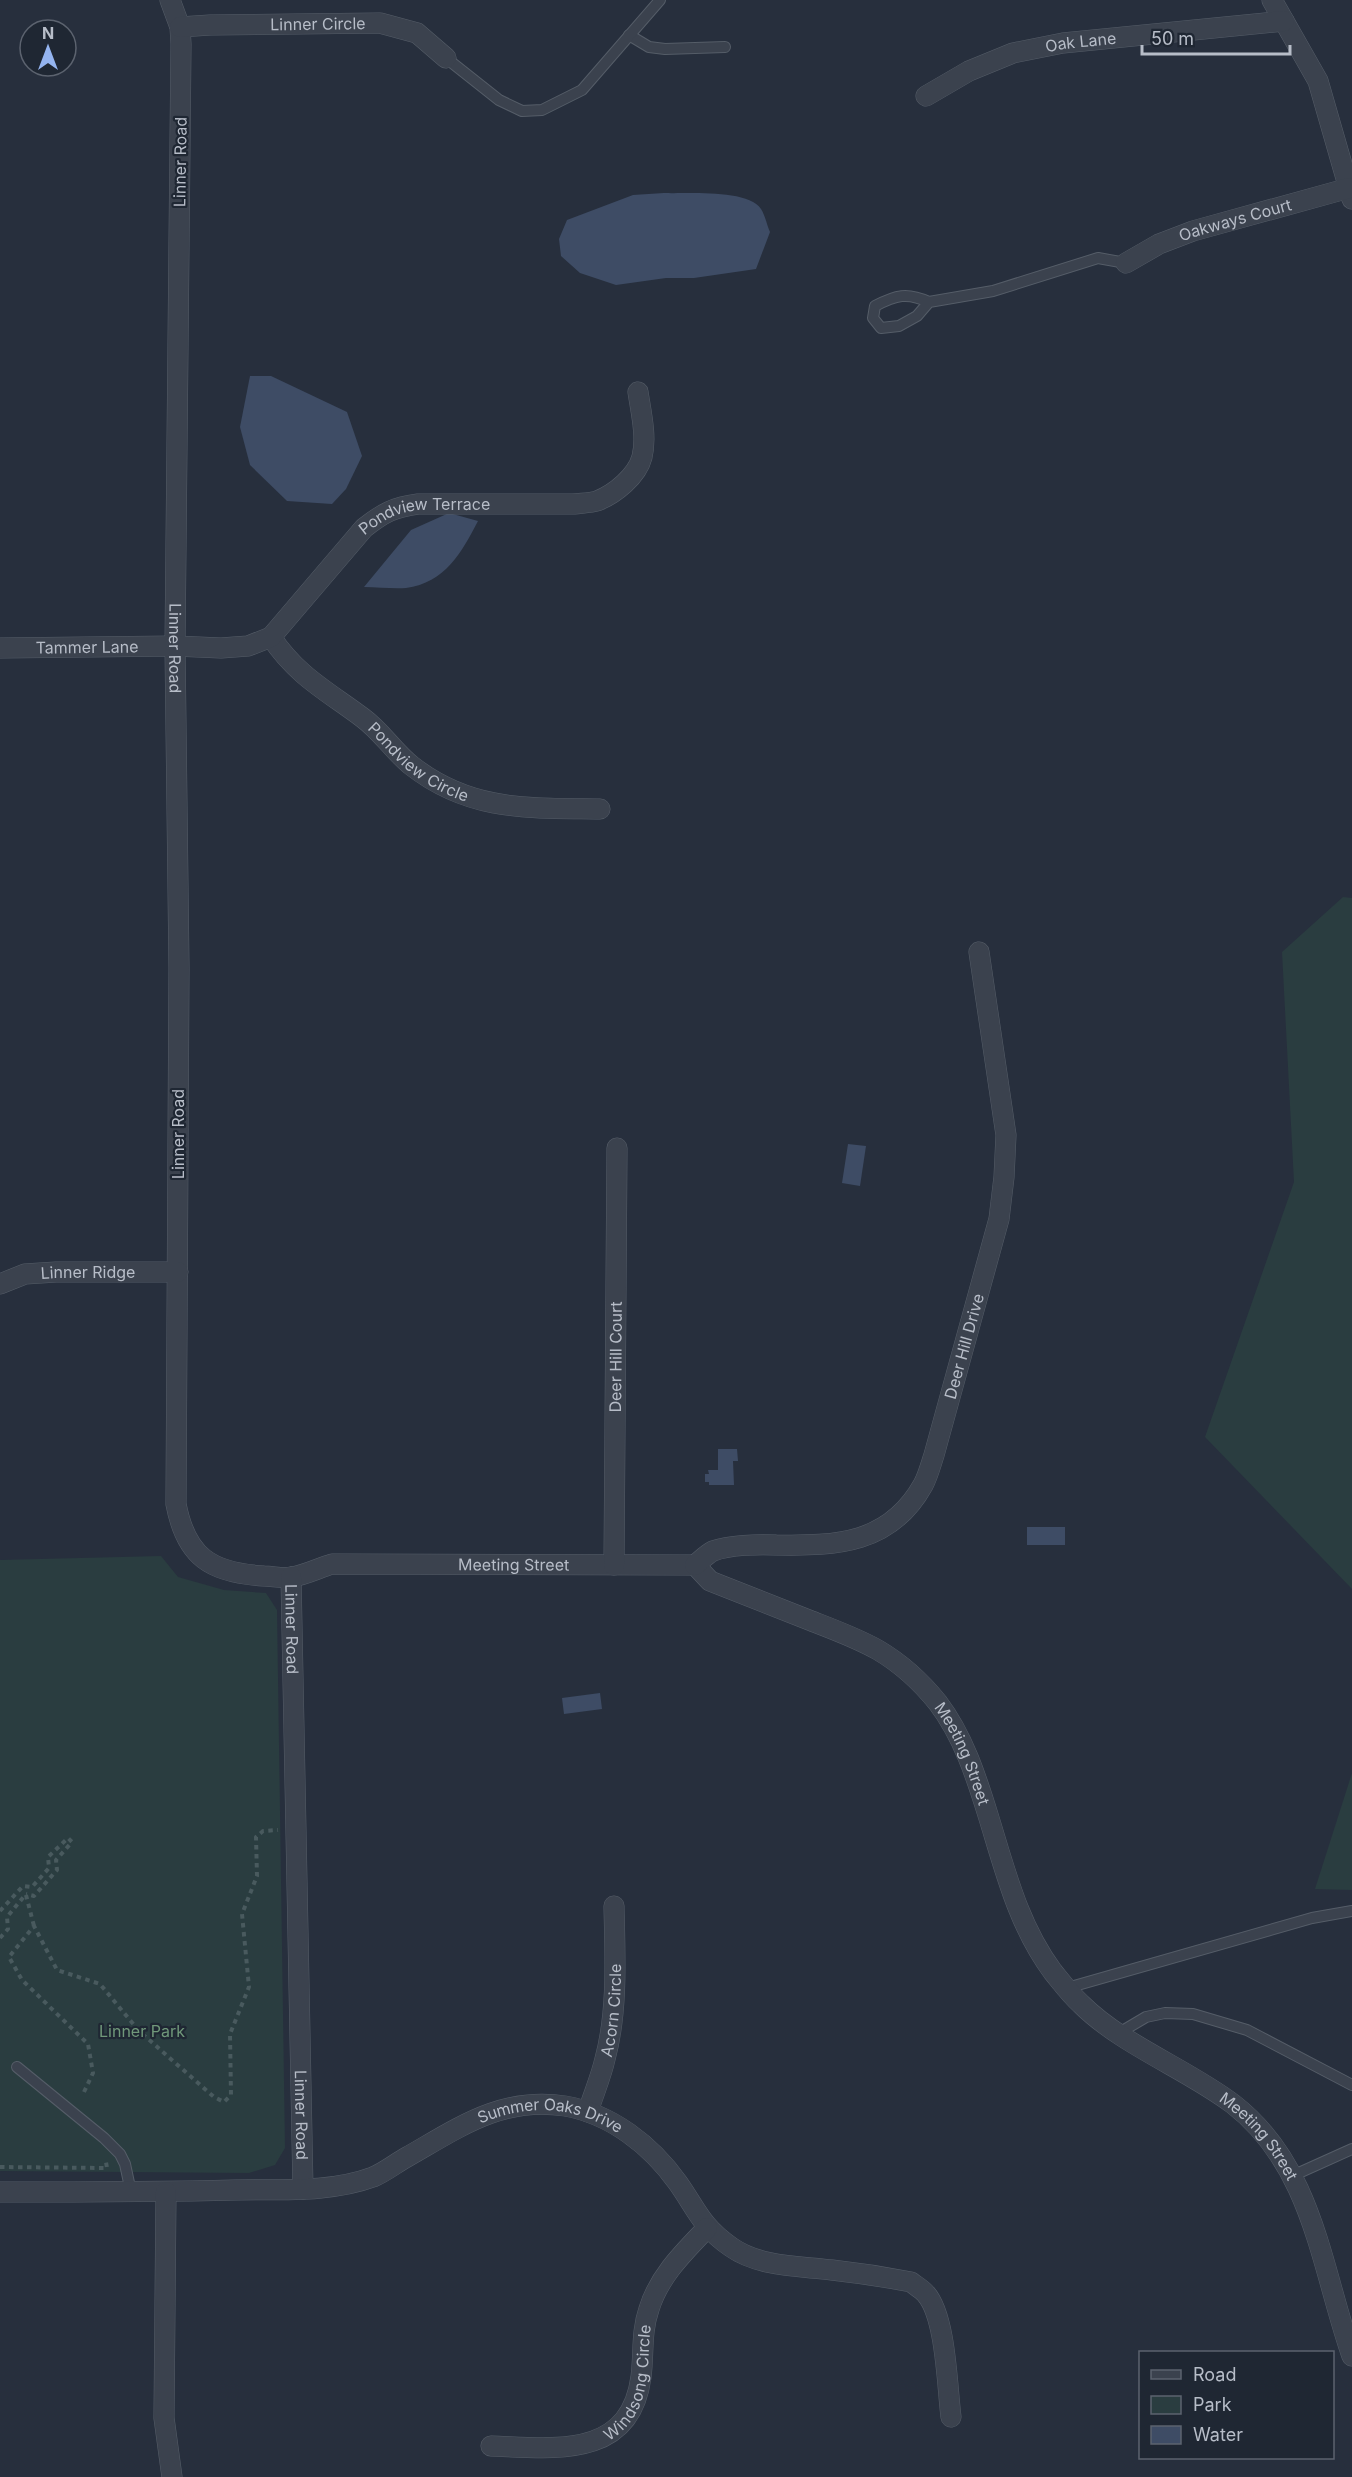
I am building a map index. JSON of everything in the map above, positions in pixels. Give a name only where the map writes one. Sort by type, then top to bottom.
[{"type":"street","name":"Linner Road","points":[[170,0],[180,27],[175,646],[179,968],[176,1504],[181,1530],[200,1557],[227,1571],[291,1578],[303,2188]]},
{"type":"street","points":[[1272,0],[1318,81],[1350,194]]},
{"type":"street","name":"Oak Lane","points":[[926,96],[969,71],[1023,51],[1064,43],[1284,21]]},
{"type":"street","name":"Linner Circle","points":[[180,27],[380,23],[417,33],[446,58]]},
{"type":"street","name":"Oakways Court","points":[[1126,263],[1159,244],[1193,231],[1350,194]]},
{"type":"street","name":"Pondview Terrace","points":[[271,637],[364,528],[380,515],[398,506],[574,504],[596,501],[615,491],[632,476],[642,457],[643,432],[638,392]]},
{"type":"street","points":[[175,646],[220,648],[248,646],[271,637]]},
{"type":"street","name":"Pondview Circle","points":[[271,637],[302,675],[366,720],[411,765],[445,788],[486,803],[507,807],[600,808]]},
{"type":"street","name":"Tammer Lane","points":[[0,648],[175,646]]},
{"type":"street","name":"Deer Hill Drive","points":[[695,1565],[712,1551],[757,1544],[823,1546],[854,1540],[882,1528],[906,1509],[924,1484],[999,1219],[1004,1177],[1006,1135],[979,952]]},
{"type":"street","name":"Deer Hill Court","points":[[614,1565],[617,1148]]},
{"type":"street","name":"Linner Ridge","points":[[1,1281],[26,1274],[56,1272],[178,1272]]},
{"type":"street","name":"Meeting Street","points":[[291,1578],[332,1564],[695,1565],[710,1581],[879,1650],[911,1674],[938,1703],[960,1737],[976,1774],[1012,1893],[1028,1935],[1067,1988],[1082,2005],[1119,2033],[1234,2105],[1264,2134],[1292,2176],[1307,2205],[1352,2356]]},
{"type":"street","name":"Acorn Circle","points":[[588,2112],[605,2058],[610,2025],[615,1960],[614,1906]]},
{"type":"street","name":"Summer Oaks Drive","points":[[0,2192],[166,2192],[351,2185],[377,2175],[478,2116],[526,2104],[564,2106],[588,2112],[624,2129],[655,2156],[678,2183],[707,2228],[733,2249],[758,2260],[911,2282],[926,2293],[935,2308],[941,2330],[951,2417]]},
{"type":"street","points":[[166,2192],[164,2418],[172,2477]]},
{"type":"street","name":"Windsong Circle","points":[[491,2446],[558,2448],[582,2446],[605,2438],[622,2424],[634,2403],[641,2378],[643,2337],[649,2308],[662,2280],[681,2254],[707,2228]]},
{"type":"lane","points":[[446,58],[499,100],[522,111],[542,110],[582,90],[660,0]]},
{"type":"lane","points":[[629,35],[649,47],[665,50],[725,46]]},
{"type":"lane","points":[[929,302],[917,316],[899,326],[881,328],[873,318],[875,306],[892,297],[914,295],[929,302],[993,291],[1098,258],[1126,263]]},
{"type":"lane","points":[[1067,1988],[1312,1918],[1352,1911]]},
{"type":"lane","points":[[1119,2033],[1146,2017],[1165,2013],[1193,2014],[1247,2030],[1352,2085]]},
{"type":"lane","points":[[16,2067],[104,2138],[120,2154],[125,2164],[130,2192]]},
{"type":"lane","points":[[1292,2176],[1352,2149]]},
{"type":"path","points":[[26,1894],[34,1926],[57,1970],[100,1984],[139,2031],[214,2097],[224,2103],[231,2095],[230,2034],[249,1987],[242,1914],[257,1876],[256,1837],[263,1831],[296,1829]]},
{"type":"path","points":[[0,1911],[23,1886],[32,1887],[50,1868],[48,1857],[68,1838],[72,1842],[56,1860],[57,1870],[34,1896],[26,1894]]},
{"type":"path","points":[[0,1938],[8,1929],[7,1917],[26,1894]]},
{"type":"path","points":[[34,1926],[9,1956],[22,1980],[87,2044],[93,2073],[84,2092]]},
{"type":"path","points":[[0,2167],[107,2168],[106,2159]]},
{"type":"green space","points":[[1343,897],[1352,898],[1352,1589],[1205,1437],[1294,1182],[1282,952]]},
{"type":"green space","name":"Linner Park","points":[[161,1556],[178,1577],[224,1590],[266,1593],[277,1610],[285,2148],[275,2165],[249,2173],[0,2171],[0,1560]]},
{"type":"green space","points":[[1352,1773],[1352,1890],[1315,1889]]},
{"type":"water","points":[[664,193],[731,195],[754,203],[761,209],[770,232],[756,269],[694,278],[666,278],[616,285],[580,273],[561,256],[559,239],[567,220],[633,195]]},
{"type":"water","points":[[250,376],[271,376],[347,412],[362,456],[346,489],[332,504],[287,501],[250,465],[240,427]]},
{"type":"water","points":[[449,513],[478,521],[458,555],[442,573],[420,585],[406,588],[364,587],[411,530]]},
{"type":"water","points":[[848,1144],[866,1146],[860,1186],[842,1183]]},
{"type":"water","points":[[718,1449],[737,1449],[738,1461],[733,1461],[734,1485],[709,1485],[709,1482],[705,1482],[705,1474],[709,1474],[708,1470],[718,1470]]},
{"type":"water","points":[[1027,1527],[1065,1527],[1065,1545],[1027,1545]]},
{"type":"water","points":[[600,1693],[602,1709],[564,1714],[562,1698]]}]
